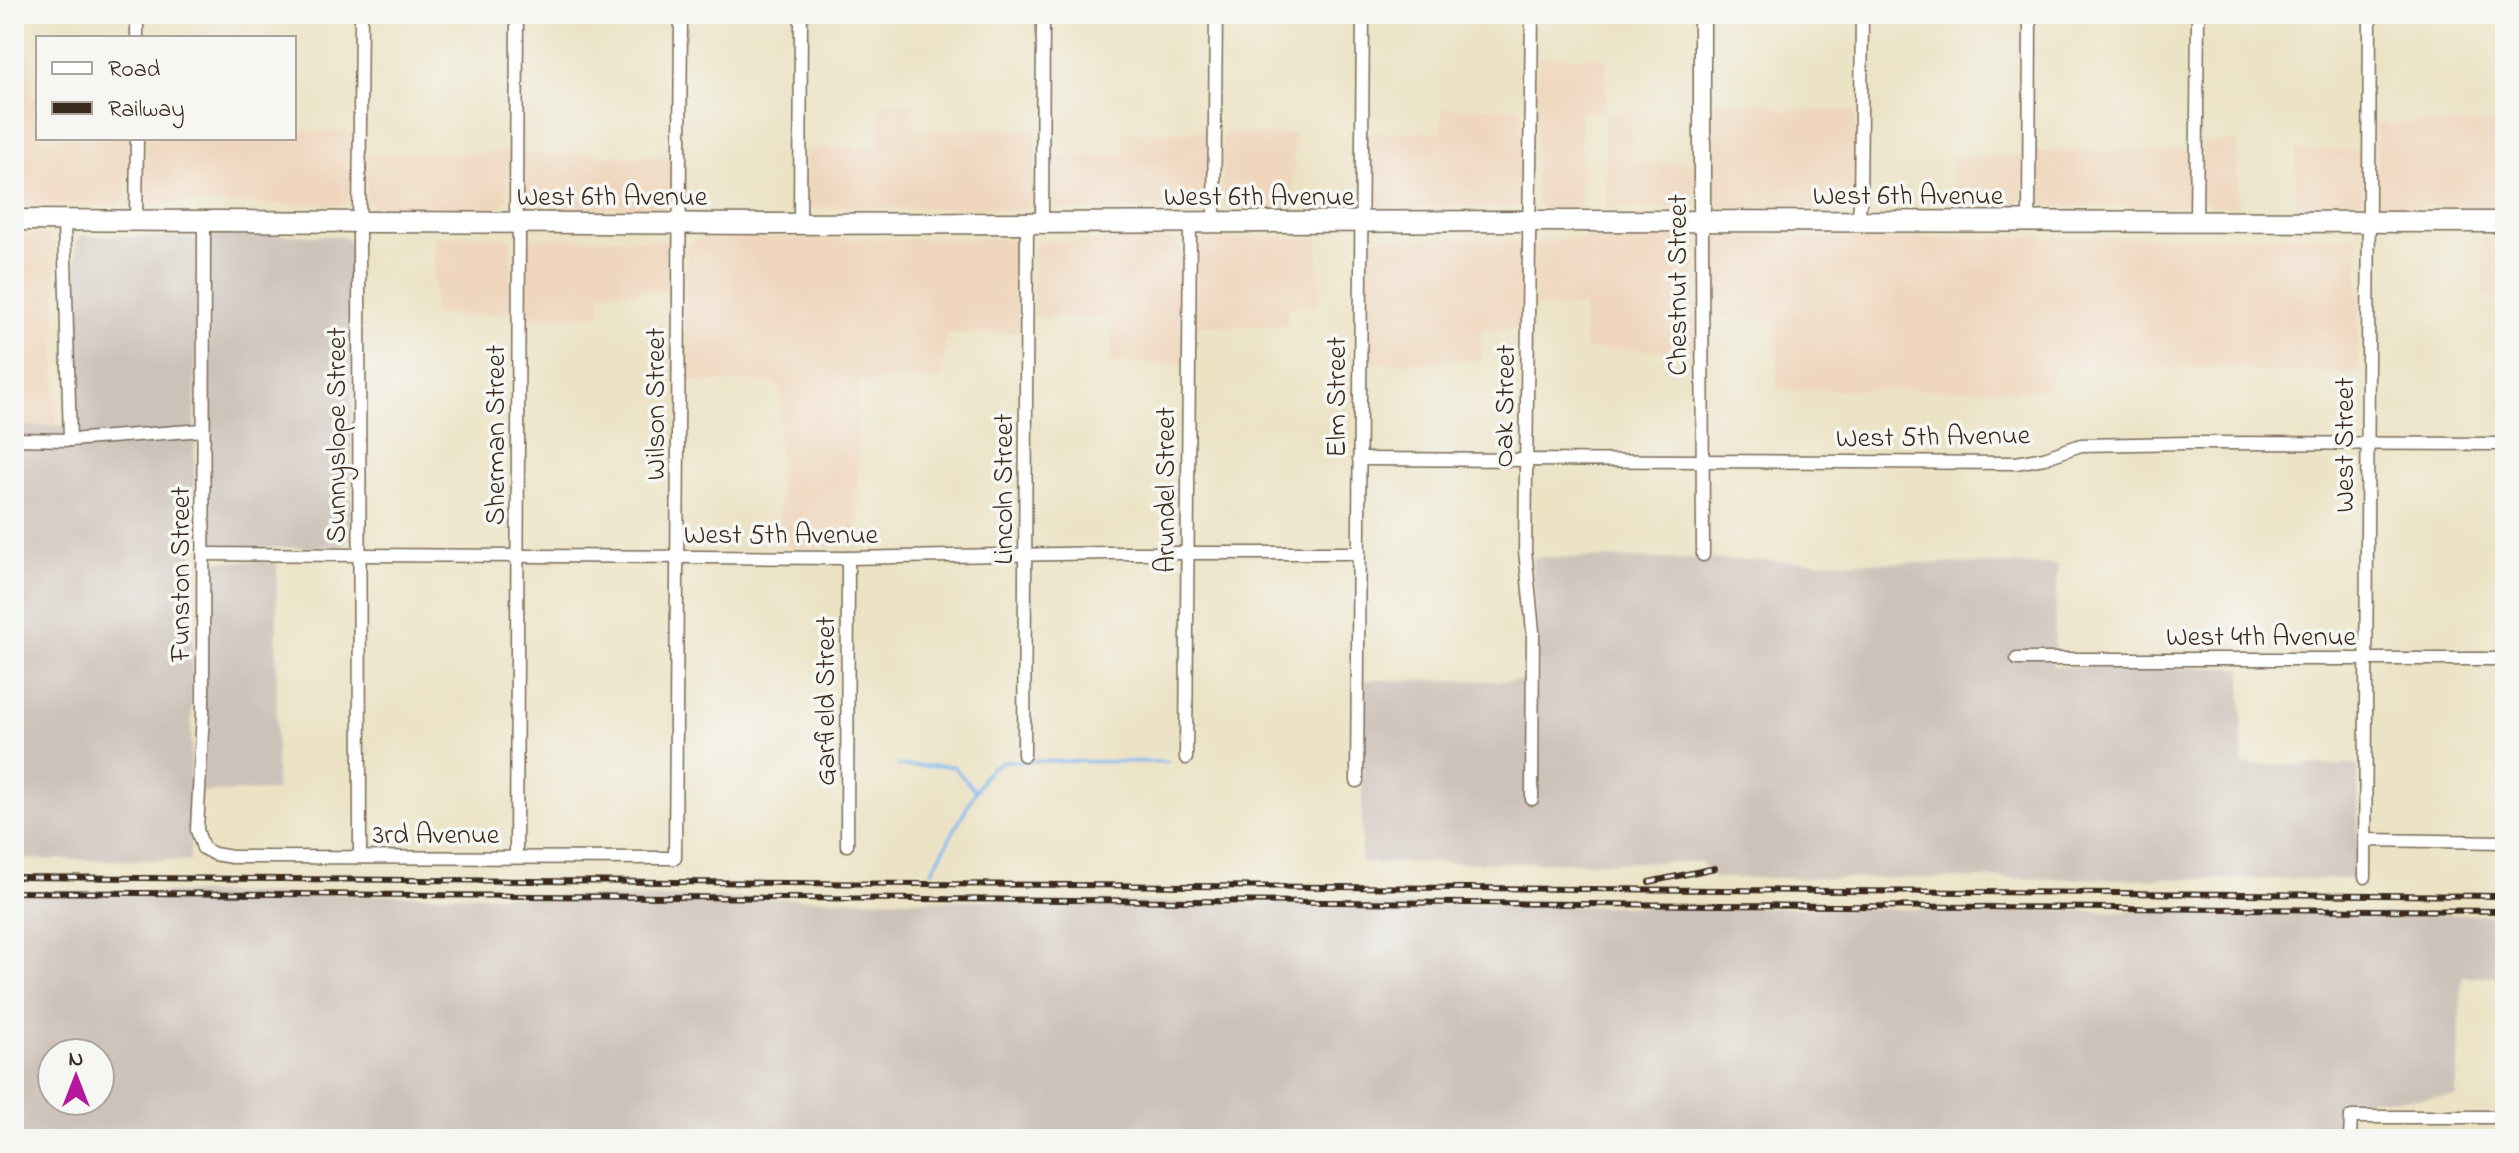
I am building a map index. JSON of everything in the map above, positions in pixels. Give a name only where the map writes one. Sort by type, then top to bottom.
[{"type":"main road","name":"West 6th Avenue","points":[[14,220],[800,224],[2505,222]]},
{"type":"street","points":[[137,14],[137,36]]},
{"type":"street","name":"Sunnyslope Street","points":[[360,857],[361,14]]},
{"type":"street","name":"Sherman Street","points":[[516,857],[517,14]]},
{"type":"street","name":"Wilson Street","points":[[595,857],[675,858],[681,14]]},
{"type":"street","points":[[800,224],[801,14]]},
{"type":"street","name":"Lincoln Street","points":[[1024,755],[1026,555],[1043,14]]},
{"type":"street","points":[[1214,223],[1216,14]]},
{"type":"street","name":"Elm Street","points":[[1357,781],[1363,14]]},
{"type":"street","name":"Oak Street","points":[[1532,14],[1525,550],[1533,631],[1532,799]]},
{"type":"street","name":"Chestnut Street","points":[[1702,14],[1703,555]]},
{"type":"street","points":[[1858,222],[1862,14]]},
{"type":"street","points":[[2029,222],[2030,14]]},
{"type":"street","points":[[2196,222],[2198,14]]},
{"type":"street","name":"West Street","points":[[2365,877],[2370,14]]},
{"type":"street","points":[[136,221],[137,140]]},
{"type":"street","points":[[64,221],[70,440]]},
{"type":"street","name":"Funston Street","points":[[204,221],[203,712],[197,830],[206,852],[232,857],[278,857]]},
{"type":"street","name":"Arundel Street","points":[[1186,758],[1190,223]]},
{"type":"street","points":[[14,439],[70,440],[203,430]]},
{"type":"street","name":"West 5th Avenue","points":[[1359,459],[2016,463],[2044,458],[2081,445],[2505,444]]},
{"type":"street","name":"West 5th Avenue","points":[[204,554],[848,558],[1359,553]]},
{"type":"street","name":"Garfield Street","points":[[847,845],[848,558]]},
{"type":"street","name":"West 4th Avenue","points":[[2017,659],[2505,659]]},
{"type":"street","points":[[2365,840],[2505,842]]},
{"type":"street","name":"3rd Avenue","points":[[278,857],[595,857]]},
{"type":"street","points":[[2350,1139],[2351,1117],[2505,1117]]},
{"type":"shaded area","points":[[14,54],[30,54],[31,98],[36,99],[36,140],[128,140],[128,193],[120,204],[14,204]]},
{"type":"shaded area","points":[[1537,57],[1606,57],[1606,111],[1631,111],[1631,161],[1695,163],[1695,203],[1692,207],[1606,209],[1605,111],[1581,111],[1581,209],[1540,206],[1536,197]]},
{"type":"shaded area","points":[[880,102],[914,102],[915,130],[1036,130],[1035,201],[1021,209],[810,207],[806,199],[805,149],[879,147]]},
{"type":"shaded area","points":[[1706,102],[1771,102],[1779,110],[1855,111],[1852,204],[1844,208],[1716,208],[1710,205]]},
{"type":"shaded area","points":[[1442,108],[1521,108],[1521,200],[1517,207],[1381,209],[1369,202],[1368,132],[1441,132]]},
{"type":"shaded area","points":[[2377,123],[2505,124],[2505,208],[2387,207],[2380,204],[2377,198]]},
{"type":"shaded area","points":[[296,131],[352,131],[351,195],[343,205],[153,203],[145,197],[145,140],[296,140]]},
{"type":"shaded area","points":[[1207,131],[1207,199],[1200,208],[1060,209],[1050,201],[1049,156],[1123,155],[1123,132]]},
{"type":"shaded area","points":[[1222,134],[1294,134],[1294,209],[1233,208],[1224,204]]},
{"type":"shaded area","points":[[2202,141],[2238,141],[2238,207],[2210,206],[2204,201]]},
{"type":"shaded area","points":[[2296,150],[2362,150],[2360,200],[2352,205],[2296,206]]},
{"type":"shaded area","points":[[2190,151],[2189,198],[2183,206],[2045,206],[2038,202],[2035,152]]},
{"type":"shaded area","points":[[509,152],[507,198],[497,208],[374,206],[367,202],[366,155]]},
{"type":"shaded area","points":[[592,153],[600,156],[674,156],[672,203],[663,208],[530,207],[524,203],[521,154]]},
{"type":"shaded area","points":[[2023,156],[2023,195],[2016,206],[1952,207],[1952,157]]},
{"type":"shaded area","points":[[219,234],[341,236],[353,247],[351,535],[341,547],[224,548],[216,546],[209,536],[209,243]]},
{"type":"shaded area","points":[[14,235],[44,235],[56,244],[56,427],[14,427]]},
{"type":"shaded area","points":[[2482,235],[2505,236],[2505,298],[2482,298]]},
{"type":"shaded area","points":[[82,236],[190,237],[197,242],[190,861],[14,859],[14,427],[75,425],[76,242]]},
{"type":"shaded area","points":[[2352,236],[2359,242],[2358,372],[2251,372],[2251,368],[2053,368],[2051,389],[1777,390],[1777,319],[1709,318],[1709,254],[1714,241],[1721,238]]},
{"type":"shaded area","points":[[434,237],[502,237],[509,240],[510,314],[434,315]]},
{"type":"shaded area","points":[[534,238],[666,240],[672,247],[671,291],[601,291],[601,314],[525,316],[526,247]]},
{"type":"shaded area","points":[[700,238],[1004,239],[1018,244],[1019,332],[945,334],[943,380],[859,381],[857,547],[779,547],[780,392],[773,382],[685,381],[687,250],[689,243]]},
{"type":"shaded area","points":[[1318,238],[1319,306],[1287,307],[1287,326],[1195,326],[1196,249],[1199,242],[1205,239]]},
{"type":"shaded area","points":[[1514,239],[1520,245],[1522,254],[1520,330],[1481,330],[1481,361],[1366,363],[1366,251],[1372,240]]},
{"type":"shaded area","points":[[1692,239],[1696,244],[1695,350],[1584,349],[1584,307],[1533,307],[1535,247],[1541,240]]},
{"type":"shaded area","points":[[1168,240],[1180,246],[1184,259],[1183,364],[1112,363],[1111,317],[1033,317],[1034,249],[1039,242]]},
{"type":"shaded area","points":[[1532,557],[2058,565],[2053,667],[2242,668],[2242,765],[2358,765],[2358,879],[1713,878],[1701,862],[1361,863],[1364,680],[1539,681]]},
{"type":"shaded area","points":[[217,561],[277,561],[276,791],[200,792],[210,567]]},
{"type":"shaded area","points":[[14,891],[2505,915],[2505,976],[2462,977],[2456,1097],[2339,1100],[2339,1139],[14,1139]]},
{"type":"waterway","points":[[932,871],[984,776],[992,767],[1005,761],[1167,762]]},
{"type":"waterway","points":[[898,766],[953,766],[975,791]]},
{"type":"railway","points":[[1649,882],[1715,868]]},
{"type":"railway","points":[[14,877],[2505,896]]},
{"type":"railway","points":[[14,892],[2505,911]]}]
